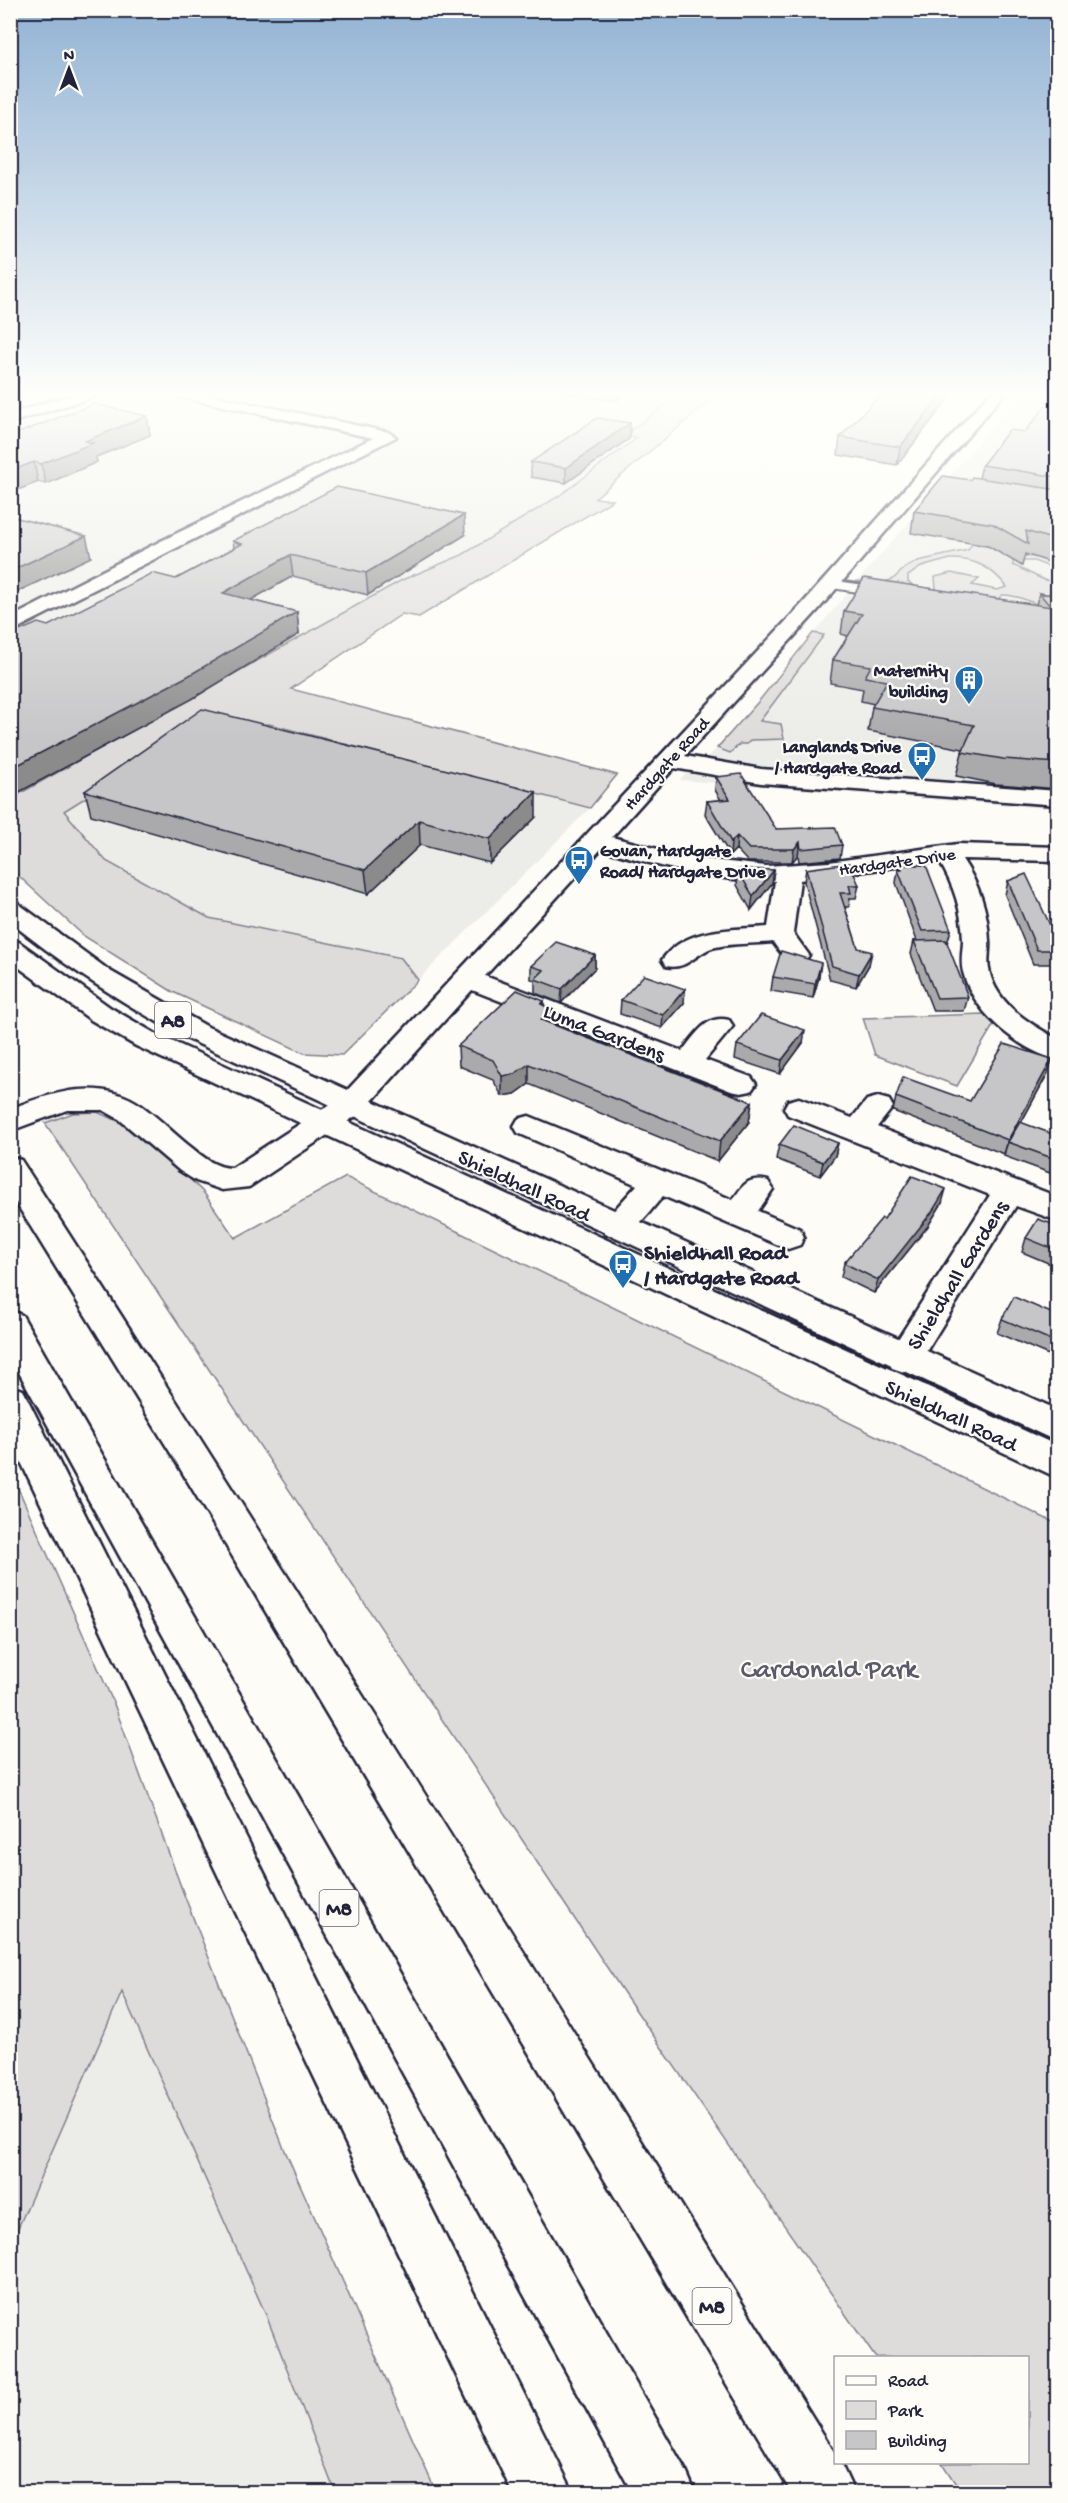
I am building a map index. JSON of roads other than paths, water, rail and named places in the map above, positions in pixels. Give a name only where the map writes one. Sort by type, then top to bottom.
[{"type":"main road","points":[[10,626],[239,510]]},
{"type":"main road","name":"Hardgate Road","points":[[10,1121],[73,1099],[106,1101],[144,1122],[199,1168],[229,1181],[237,1179],[324,1124],[351,1105],[372,1079],[597,840],[830,584],[904,510]]},
{"type":"main road","points":[[668,760],[761,776],[1058,798]]},
{"type":"main road","name":"Hardgate Drive","points":[[597,840],[702,866],[788,874],[845,869],[946,853],[995,851],[1058,854]]},
{"type":"main road","points":[[946,853],[971,899],[977,942],[976,974],[984,989],[994,1005],[1026,1034],[1058,1051]]},
{"type":"main road","points":[[788,874],[780,934],[796,955]]},
{"type":"main road","name":"Shieldhall Road","points":[[10,909],[89,970],[154,1010],[351,1105],[1058,1427]]},
{"type":"main road","points":[[675,960],[703,941],[780,934]]},
{"type":"main road","name":"Shieldhall Road","points":[[10,948],[101,1014],[147,1040],[1058,1463]]},
{"type":"main road","name":"Luma Gardens","points":[[468,979],[741,1084]]},
{"type":"main road","points":[[687,1063],[719,1026]]},
{"type":"main road","points":[[857,1131],[878,1107]]},
{"type":"main road","name":"Shieldhall Gardens","points":[[799,1108],[1058,1210]]},
{"type":"main road","points":[[529,1126],[738,1218],[788,1237]]},
{"type":"main road","name":"M8","points":[[17,1177],[194,1459],[599,2119],[824,2493]]},
{"type":"main road","points":[[616,1226],[657,1183]]},
{"type":"main road","points":[[738,1218],[757,1189]]},
{"type":"main road","name":"Shieldhall Gardens","points":[[904,1358],[1009,1191]]},
{"type":"main road","name":"M8","points":[[10,1324],[665,2493]]},
{"type":"main road","points":[[10,1400],[543,2493]]},
{"type":"main road","points":[[599,2119],[848,2493]]},
{"type":"street","points":[[830,584],[908,596]]},
{"type":"place","name":"Maternity building","points":[[969,706]]},
{"type":"place","name":"Langlands Drive / Hardgate Road","points":[[922,782]]},
{"type":"place","name":"Govan, Hardgate Road/ Hardgate Drive","points":[[579,886]]},
{"type":"place","name":"Shieldhall Road / Hardgate Road","points":[[623,1290]]},
{"type":"park label","name":"Cardonald Park","points":[[829,1668]]}]
